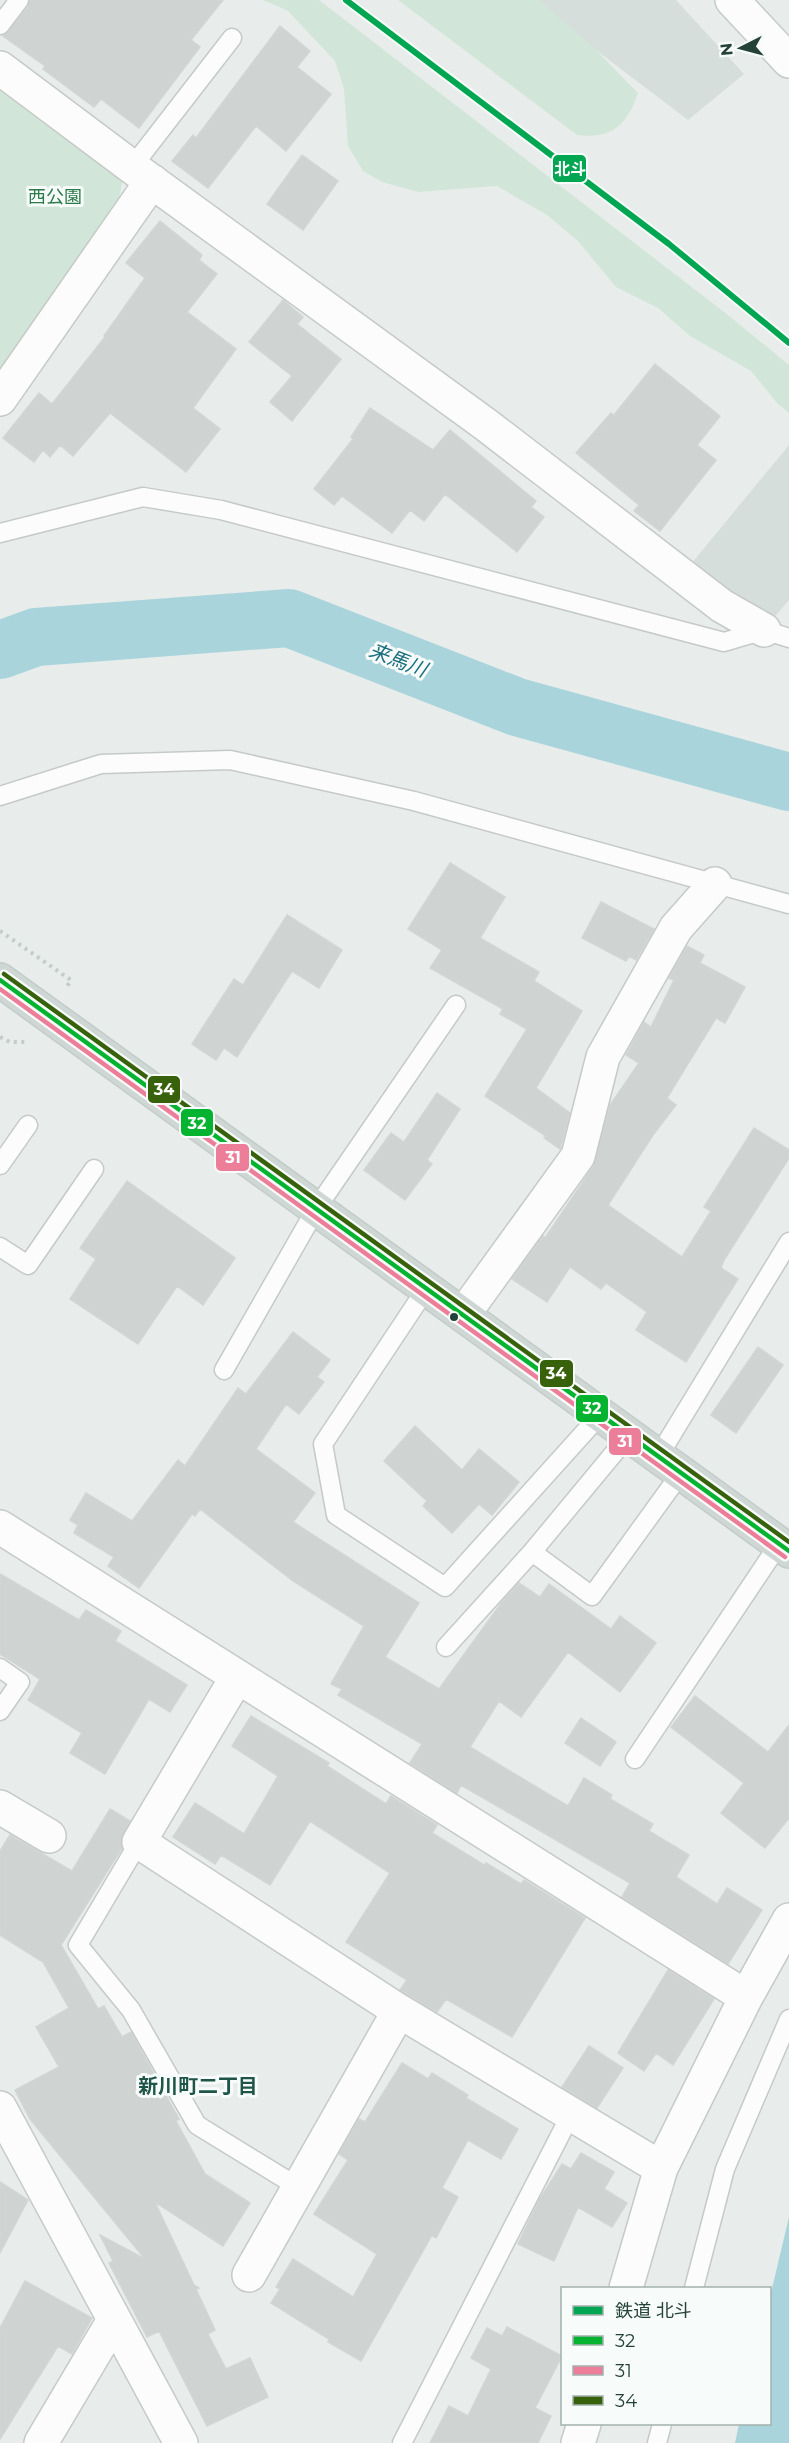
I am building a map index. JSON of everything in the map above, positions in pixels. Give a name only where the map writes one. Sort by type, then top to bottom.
[{"type":"main road","points":[[2,987],[316,1209],[784,1547]]},
{"type":"street","points":[[732,0],[789,62]]},
{"type":"street","points":[[0,68],[476,417],[723,606],[776,634]]},
{"type":"street","points":[[0,399],[142,174]]},
{"type":"street","points":[[463,1315],[578,1156],[603,1057],[676,928],[715,884]]},
{"type":"street","points":[[0,1527],[746,1997]]},
{"type":"street","points":[[237,1677],[139,1842],[399,2011],[661,2168]]},
{"type":"street","points":[[0,1807],[49,1836]]},
{"type":"street","points":[[627,2287],[661,2168],[746,1997],[789,1920]]},
{"type":"street","points":[[249,2275],[399,2011]]},
{"type":"street","points":[[2,2116],[180,2443]]},
{"type":"street","points":[[41,2443],[114,2320]]},
{"type":"street","points":[[578,2443],[584,2425]]},
{"type":"lane","points":[[0,25],[19,0]]},
{"type":"lane","points":[[142,174],[232,38]]},
{"type":"lane","points":[[0,533],[143,497],[221,510],[724,642],[776,634]]},
{"type":"lane","points":[[0,796],[101,764],[231,760],[414,801],[789,904]]},
{"type":"lane","points":[[224,1370],[316,1209],[456,1005]]},
{"type":"lane","points":[[0,1165],[28,1125]]},
{"type":"lane","points":[[0,1247],[28,1265],[94,1169]]},
{"type":"lane","points":[[532,1551],[592,1596],[669,1465],[789,1242]]},
{"type":"lane","points":[[426,1288],[323,1444],[336,1515],[445,1587],[600,1415]]},
{"type":"lane","points":[[446,1647],[532,1551],[629,1435]]},
{"type":"lane","points":[[634,1759],[784,1547]]},
{"type":"lane","points":[[0,1668],[20,1682],[0,1711]]},
{"type":"lane","points":[[139,1842],[78,1945],[131,2010],[197,2125],[298,2187]]},
{"type":"lane","points":[[695,2287],[725,2169],[789,2019]]},
{"type":"lane","points":[[402,2443],[571,2114]]},
{"type":"lane","points":[[657,2443],[662,2425]]},
{"type":"path","points":[[0,931],[71,980]]},
{"type":"shaded area","points":[[530,0],[676,0],[744,74],[688,120]]},
{"type":"shaded area","points":[[789,445],[789,600],[772,620],[755,614],[691,564]]},
{"type":"green space","points":[[263,0],[319,0],[728,315],[789,365],[789,413],[777,403],[751,371],[690,336],[658,308],[616,287],[578,241],[547,215],[497,186],[418,192],[382,182],[363,171],[348,146],[344,89],[335,61],[288,11]]},
{"type":"green space","points":[[398,0],[539,0],[596,50],[638,93],[634,104],[623,122],[616,128],[599,135],[577,135]]},
{"type":"green space","name":"西公園","points":[[0,86],[123,178],[119,199],[0,376]]},
{"type":"water","points":[[789,2217],[789,2443],[735,2443],[739,2425],[771,2425],[771,2293]]},
{"type":"building","points":[[30,0],[223,0],[191,40],[200,47],[139,128],[101,99],[94,107],[43,69],[45,66],[3,36],[28,7]]},
{"type":"building","points":[[280,26],[310,51],[297,67],[331,94],[286,151],[256,126],[208,188],[172,161],[193,135],[196,138]]},
{"type":"building","points":[[302,155],[338,181],[303,230],[267,204]]},
{"type":"building","points":[[160,221],[202,255],[199,260],[217,274],[187,312],[236,349],[193,408],[220,429],[186,472],[110,413],[73,456],[60,445],[50,457],[43,450],[34,462],[3,438],[39,393],[52,404],[105,337],[145,278],[126,263]]},
{"type":"building","points":[[283,300],[303,317],[297,324],[341,359],[292,421],[270,402],[292,376],[249,342]]},
{"type":"building","points":[[655,364],[720,416],[697,445],[716,460],[660,531],[634,511],[639,505],[576,453],[611,413],[614,415]]},
{"type":"building","points":[[370,408],[433,450],[450,430],[536,501],[531,507],[544,517],[517,552],[445,494],[424,521],[410,510],[392,533],[342,496],[334,505],[314,489],[353,439],[351,437]]},
{"type":"building","points":[[450,863],[505,897],[480,938],[539,972],[534,981],[582,1011],[536,1088],[570,1113],[560,1149],[544,1138],[546,1136],[485,1096],[527,1029],[500,1014],[503,1009],[430,968],[442,950],[408,929]]},
{"type":"building","points":[[601,902],[654,929],[636,960],[629,956],[626,961],[582,938]]},
{"type":"building","points":[[287,915],[342,950],[319,988],[292,971],[237,1057],[224,1048],[216,1060],[192,1044],[234,979],[243,985]]},
{"type":"building","points":[[687,946],[704,955],[700,963],[745,987],[725,1023],[716,1018],[667,1098],[676,1105],[653,1135],[608,1205],[682,1257],[711,1211],[704,1207],[754,1128],[789,1150],[789,1158],[724,1260],[721,1268],[738,1279],[686,1362],[636,1330],[647,1312],[606,1283],[601,1289],[570,1267],[547,1302],[512,1279],[543,1236],[545,1238],[593,1167],[610,1105],[639,1063],[626,1055],[644,1022],[651,1027],[674,980],[669,978]]},
{"type":"building","points":[[437,1093],[460,1109],[427,1160],[432,1164],[405,1200],[364,1170],[391,1133],[404,1142]]},
{"type":"building","points":[[127,1181],[235,1258],[203,1305],[177,1286],[138,1344],[70,1299],[96,1259],[80,1248]]},
{"type":"building","points":[[293,1332],[330,1360],[317,1377],[324,1382],[299,1414],[286,1404],[256,1449],[315,1493],[293,1522],[419,1603],[385,1657],[439,1689],[502,1602],[519,1583],[540,1597],[549,1584],[611,1629],[620,1616],[656,1643],[620,1692],[568,1652],[521,1717],[499,1701],[470,1747],[568,1806],[584,1778],[612,1795],[610,1799],[653,1824],[649,1831],[689,1855],[676,1877],[717,1904],[727,1888],[762,1910],[728,1964],[622,1897],[630,1883],[461,1785],[457,1793],[410,1763],[422,1744],[338,1695],[342,1689],[331,1684],[364,1626],[293,1581],[200,1509],[195,1516],[192,1514],[139,1588],[108,1566],[114,1557],[74,1533],[78,1525],[70,1520],[86,1493],[132,1521],[178,1460],[185,1466],[238,1388],[246,1394]]},
{"type":"building","points":[[758,1347],[783,1365],[736,1433],[711,1415]]},
{"type":"building","points":[[415,1426],[462,1470],[479,1449],[519,1482],[492,1515],[479,1504],[452,1533],[423,1506],[427,1501],[384,1461]]},
{"type":"building","points":[[0,1574],[79,1620],[86,1610],[121,1631],[115,1641],[187,1685],[170,1712],[149,1699],[105,1774],[70,1753],[82,1733],[28,1700],[40,1679],[0,1654]]},
{"type":"building","points":[[695,1696],[768,1752],[789,1725],[789,1818],[765,1848],[721,1813],[744,1783],[671,1727]]},
{"type":"building","points":[[251,1716],[329,1763],[327,1766],[386,1804],[391,1796],[437,1825],[432,1833],[484,1865],[486,1863],[521,1884],[524,1880],[585,1918],[512,2037],[446,1999],[437,2012],[400,1990],[407,1980],[346,1942],[390,1873],[310,1821],[270,1885],[221,1855],[215,1864],[173,1837],[195,1803],[244,1834],[278,1776],[232,1746]]},
{"type":"building","points":[[581,1718],[616,1742],[600,1766],[565,1743]]},
{"type":"building","points":[[110,1809],[130,1821],[123,1833],[122,1848],[61,1945],[98,2009],[104,2006],[122,2037],[131,2032],[179,2119],[176,2121],[205,2174],[250,2203],[223,2246],[155,2202],[194,2285],[199,2288],[196,2289],[215,2330],[208,2334],[226,2369],[250,2358],[268,2397],[207,2426],[159,2331],[147,2337],[109,2263],[113,2261],[100,2235],[145,2259],[30,2119],[15,2090],[59,2067],[36,2027],[69,2008],[43,1962],[0,1935],[0,1851],[10,1835],[72,1871]]},
{"type":"building","points":[[668,1970],[714,1999],[673,2065],[656,2053],[644,2071],[618,2053]]},
{"type":"building","points":[[589,2046],[623,2068],[597,2108],[562,2087]]},
{"type":"building","points":[[402,2063],[428,2079],[432,2073],[468,2095],[466,2098],[518,2129],[501,2159],[468,2140],[442,2188],[458,2197],[436,2238],[432,2235],[361,2361],[328,2342],[329,2339],[271,2303],[280,2289],[276,2287],[293,2259],[353,2297],[377,2254],[314,2214],[348,2160],[339,2154],[359,2119],[365,2122]]},
{"type":"building","points":[[581,2153],[614,2172],[604,2189],[627,2203],[612,2227],[578,2207],[554,2261],[518,2244],[539,2200],[562,2164],[571,2169]]},
{"type":"building","points":[[0,2182],[28,2200],[0,2253]]},
{"type":"building","points":[[25,2281],[92,2318],[72,2354],[58,2346],[0,2439],[0,2328]]},
{"type":"building","points":[[507,2327],[561,2355],[535,2408],[551,2416],[538,2443],[430,2443],[449,2406],[468,2416],[491,2369],[471,2358],[487,2328],[502,2336]]},
{"type":"waterway","name":"来馬川","points":[[0,650],[36,637],[289,618],[517,707],[789,782]]},
{"type":"rail line","name":"北斗","points":[[346,0],[669,244],[789,343]]},
{"type":"transit line","name":"34","points":[[4,974],[789,1542]]},
{"type":"transit line","name":"32","points":[[0,980],[789,1551]]},
{"type":"transit line","name":"31","points":[[0,989],[785,1557]]},
{"type":"district","name":"新川町二丁目","points":[[198,2086]]}]
